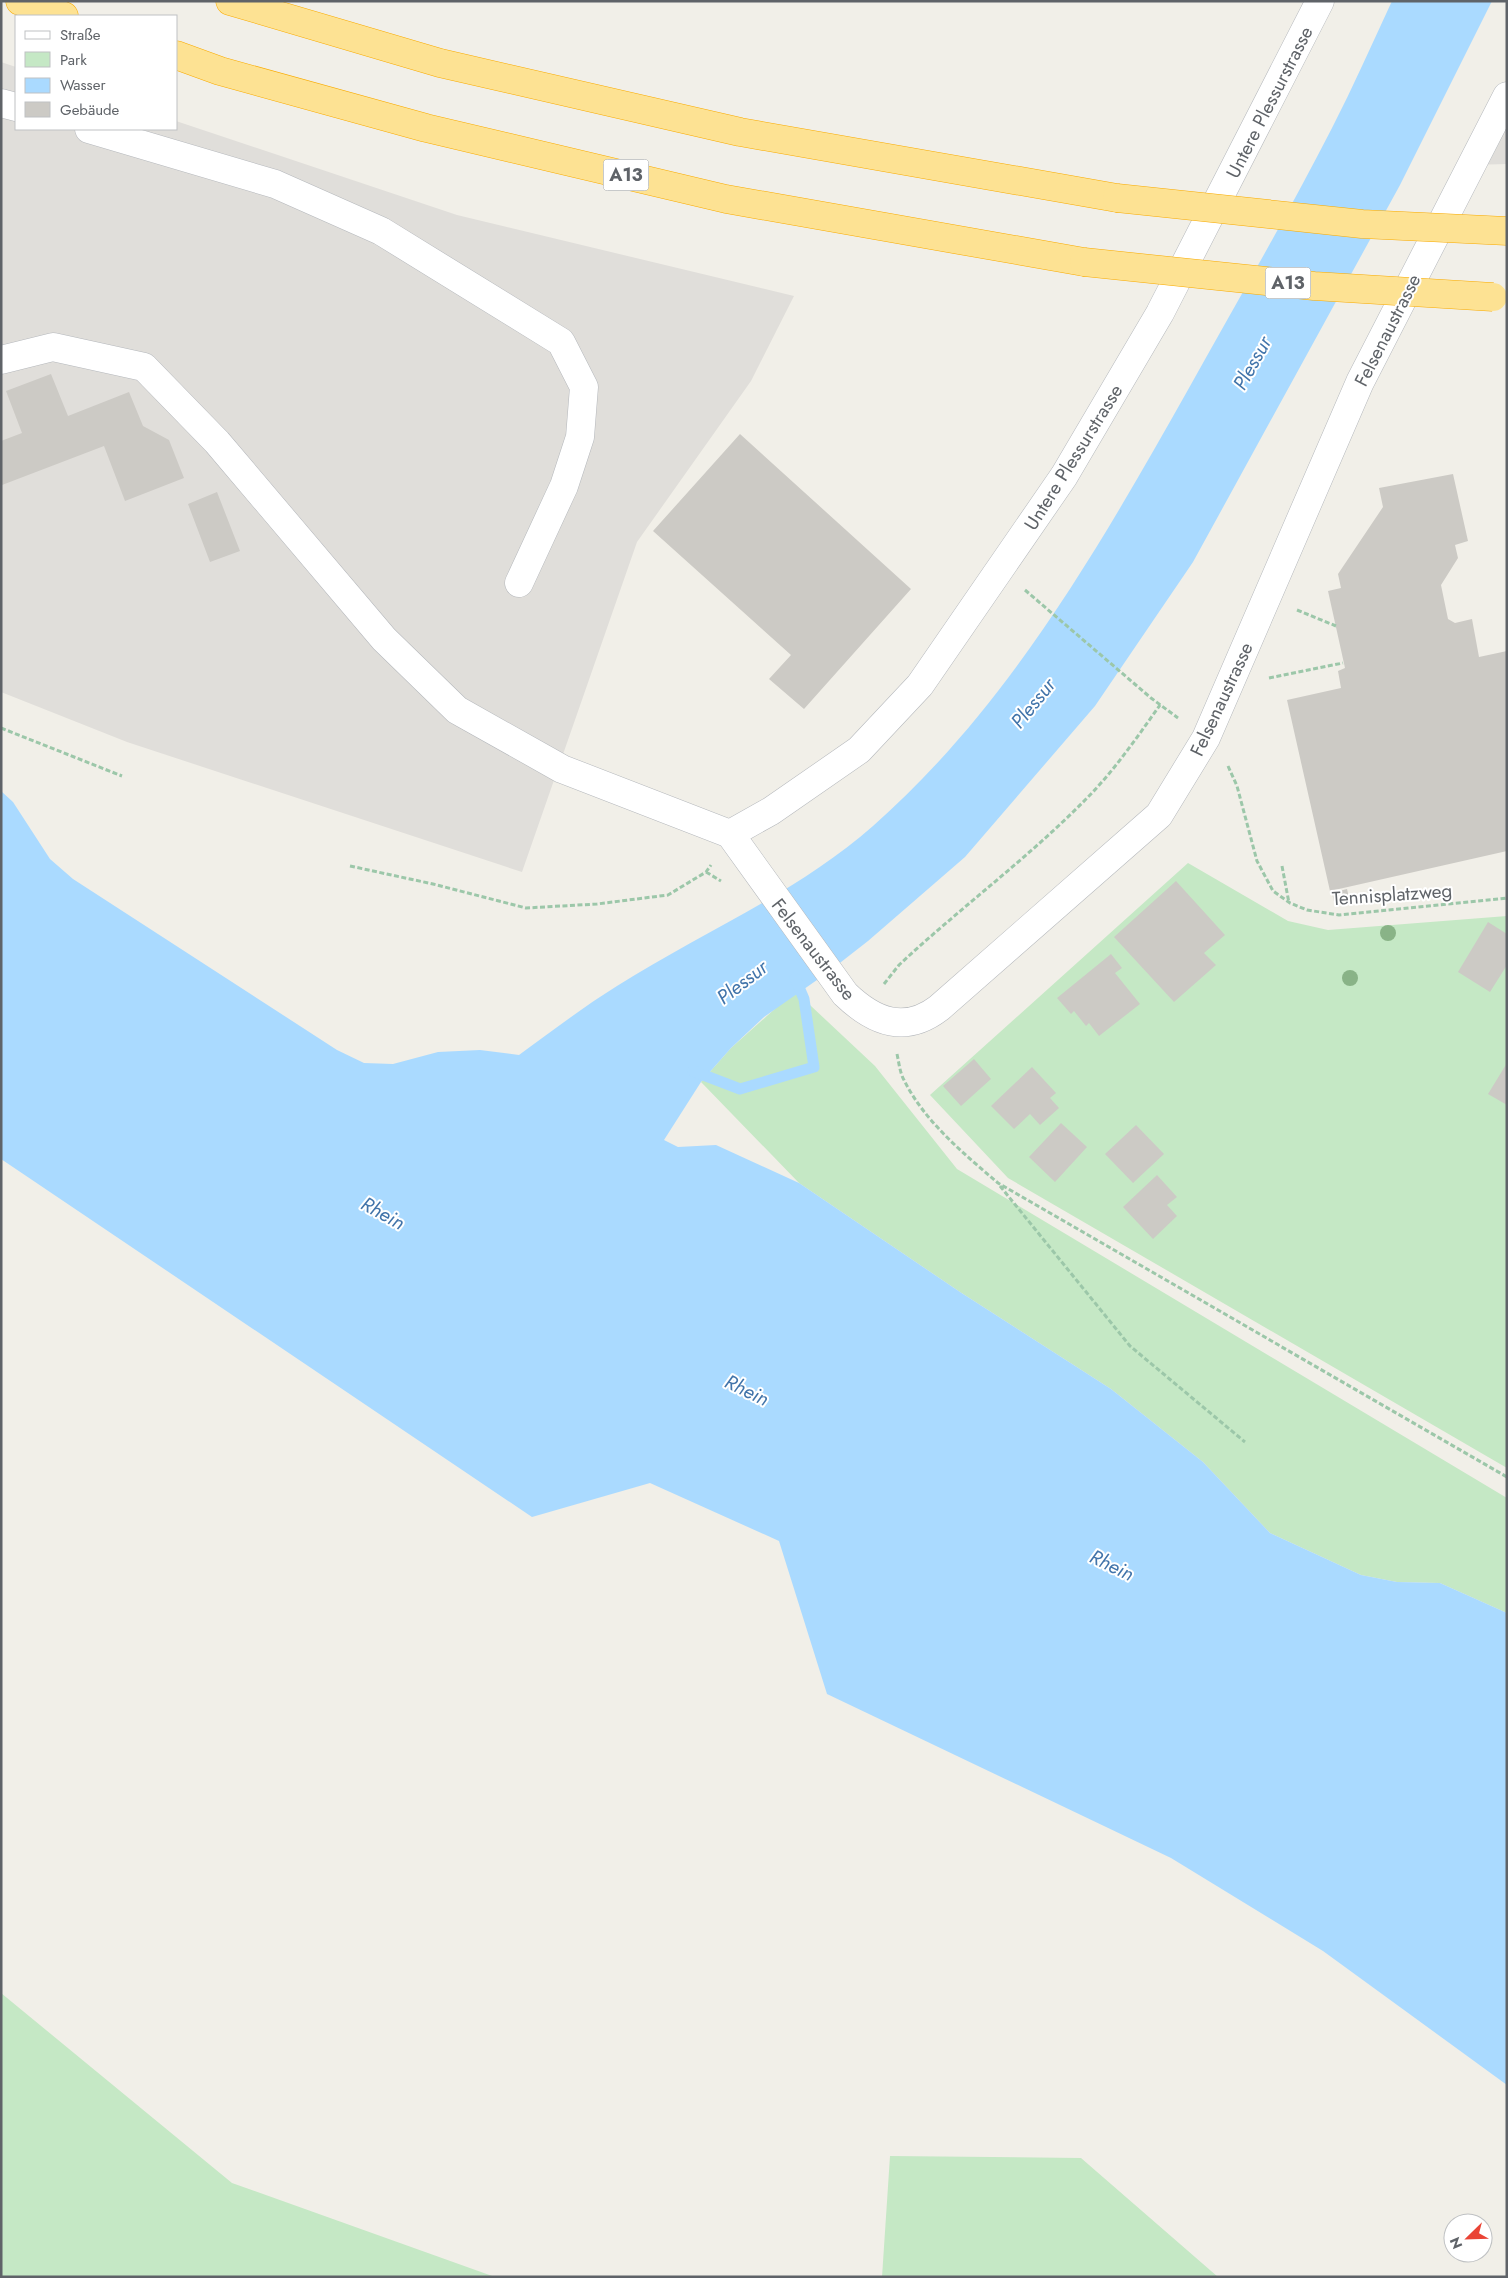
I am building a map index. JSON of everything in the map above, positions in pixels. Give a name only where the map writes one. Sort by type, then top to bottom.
[{"type":"highway","points":[[20,1],[61,15]]},
{"type":"highway","points":[[230,1],[440,63],[740,132],[1116,198],[1362,224],[1507,231]]},
{"type":"highway","name":"A13","points":[[178,56],[220,70],[426,128],[726,199],[1084,262],[1314,286],[1500,298]]},
{"type":"street","name":"Untere Plessurstrasse","points":[[730,834],[771,811],[859,750],[920,685],[1064,476],[1160,313],[1320,1]]},
{"type":"street","name":"Felsenaustrasse","points":[[730,834],[833,980],[856,1004],[869,1013],[883,1020],[896,1022],[917,1021],[940,1008],[1159,815],[1206,738],[1360,382],[1507,96]]},
{"type":"street","points":[[1,103],[15,107]]},
{"type":"street","points":[[92,130],[275,184],[364,223],[390,236],[561,342],[584,387],[580,438],[564,486],[519,582]]},
{"type":"street","points":[[1,360],[53,347],[144,367],[217,442],[384,639],[457,710],[562,768],[730,834]]},
{"type":"path","points":[[1033,597],[1151,698]]},
{"type":"path","points":[[1267,598],[1336,626]]},
{"type":"path","points":[[1229,686],[1344,664]]},
{"type":"path","points":[[883,986],[899,965],[1058,828],[1092,794],[1130,747],[1160,705]]},
{"type":"path","points":[[1,728],[122,776]]},
{"type":"path","name":"Tennisplatzweg","points":[[1206,738],[1216,746],[1232,774],[1257,861],[1265,878],[1273,891],[1290,903],[1307,910],[1339,915],[1507,898]]},
{"type":"path","points":[[350,866],[433,884],[526,908],[597,904],[668,895],[706,872],[730,834]]},
{"type":"path","points":[[1282,866],[1290,903]]},
{"type":"path","points":[[896,1022],[896,1051],[904,1080],[924,1110],[961,1151],[998,1183],[1130,1346],[1246,1442]]},
{"type":"path","points":[[998,1183],[1507,1477]]},
{"type":"shaded area","points":[[1,62],[15,67],[15,130],[178,130],[178,122],[457,215],[794,296],[751,381],[637,542],[522,872],[127,742],[1,692]]},
{"type":"shaded area","points":[[1507,97],[1507,164],[1471,165]]},
{"type":"green space","points":[[1188,863],[1288,921],[1328,930],[1507,916],[1507,1468],[1008,1178],[930,1095]]},
{"type":"green space","points":[[795,991],[875,1066],[957,1169],[1507,1498],[1507,1613],[1440,1583],[1397,1582],[1361,1575],[1270,1533],[1203,1462],[1111,1389],[960,1292],[799,1183],[701,1082],[731,1048]]},
{"type":"green space","points":[[1,1993],[232,2183],[495,2277],[1,2277]]},
{"type":"green space","points":[[890,2156],[1081,2158],[1218,2277],[882,2277]]},
{"type":"water","points":[[1392,1],[1492,1],[1400,185],[1193,562],[1095,706],[965,857],[868,941],[827,973],[764,1017],[731,1048],[701,1082],[664,1140],[678,1147],[716,1145],[799,1183],[960,1292],[1111,1389],[1203,1462],[1270,1533],[1361,1575],[1397,1582],[1440,1583],[1507,1613],[1507,2085],[1323,1951],[1171,1858],[827,1694],[779,1541],[650,1483],[532,1517],[1,1159],[1,791],[13,802],[50,859],[73,879],[337,1050],[364,1063],[393,1064],[438,1052],[480,1050],[519,1055],[579,1011],[649,966],[748,911],[813,872],[873,826],[922,779],[967,729],[1010,676],[1086,564],[1156,447],[1262,259],[1340,113]]},
{"type":"building","points":[[51,374],[68,416],[129,392],[143,426],[169,440],[184,478],[125,501],[104,446],[2,485],[1,441],[22,433],[6,391]]},
{"type":"building","points":[[740,434],[911,589],[804,709],[769,679],[791,655],[653,531]]},
{"type":"building","points":[[1453,474],[1468,541],[1455,545],[1458,558],[1441,585],[1448,619],[1455,623],[1472,619],[1479,657],[1507,651],[1507,851],[1330,891],[1287,700],[1341,688],[1338,671],[1345,668],[1328,591],[1341,588],[1338,574],[1383,507],[1379,488]]},
{"type":"building","points":[[217,492],[240,551],[210,562],[188,504]]},
{"type":"building","points":[[1176,881],[1225,935],[1204,953],[1216,965],[1174,1002],[1114,937]]},
{"type":"building","points":[[1347,889],[1350,902],[1335,906],[1332,893]]},
{"type":"building","points":[[1488,922],[1507,934],[1507,965],[1490,992],[1458,972]]},
{"type":"building","points":[[1111,954],[1122,968],[1115,973],[1140,1004],[1099,1036],[1089,1023],[1086,1026],[1074,1011],[1071,1014],[1057,998]]},
{"type":"building","points":[[974,1059],[991,1079],[961,1106],[943,1086]]},
{"type":"building","points":[[1507,1063],[1507,1105],[1488,1094]]},
{"type":"building","points":[[1032,1067],[1056,1093],[1050,1098],[1059,1108],[1040,1125],[1030,1114],[1014,1129],[991,1106]]},
{"type":"building","points":[[1061,1123],[1087,1147],[1055,1182],[1029,1157]]},
{"type":"building","points":[[1136,1125],[1164,1154],[1133,1183],[1105,1154]]},
{"type":"building","points":[[1157,1175],[1177,1197],[1167,1205],[1177,1216],[1153,1239],[1123,1207]]},
{"type":"waterway","points":[[693,1071],[740,1089],[814,1067],[804,999],[795,978]]},
{"type":"water label","name":"Plessur","points":[[1252,363]]},
{"type":"water label","name":"Plessur","points":[[1033,703]]},
{"type":"water label","name":"Plessur","points":[[742,982]]},
{"type":"water label","name":"Rhein","points":[[383,1213]]},
{"type":"water label","name":"Rhein","points":[[747,1390]]},
{"type":"water label","name":"Rhein","points":[[1112,1565]]}]
